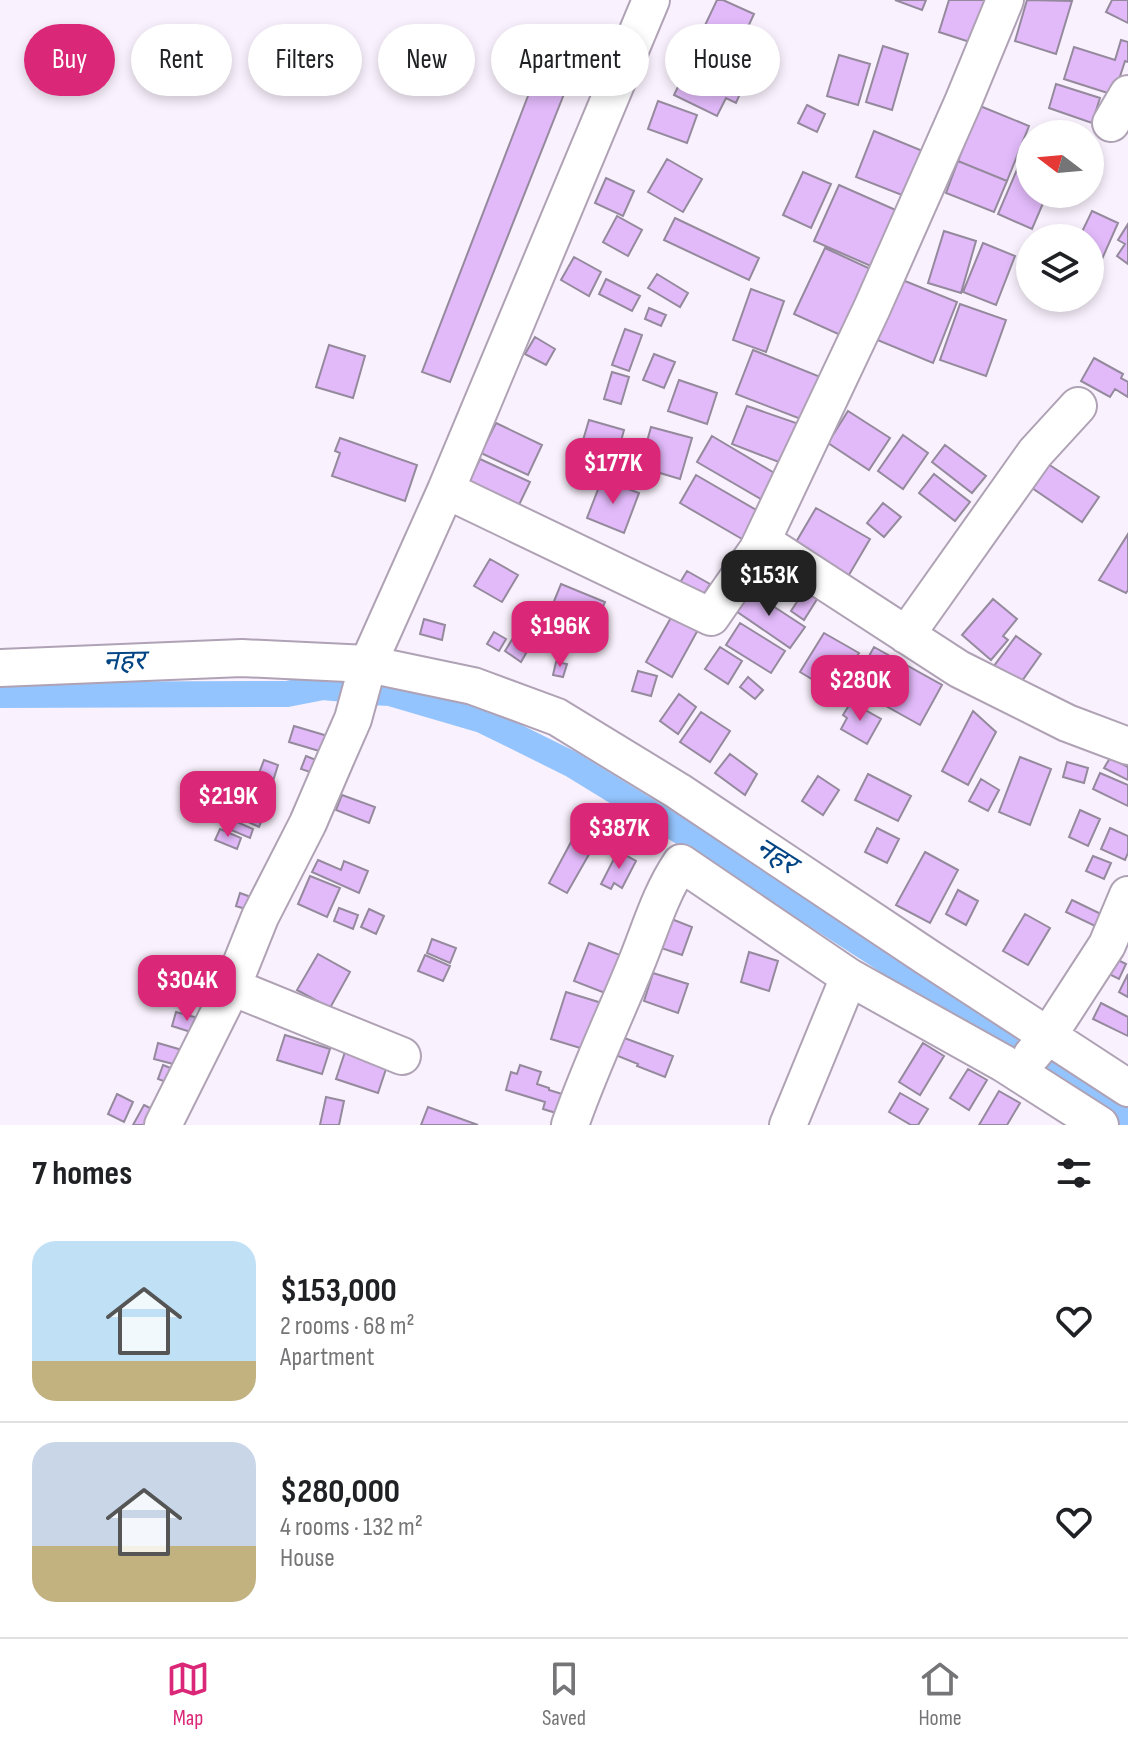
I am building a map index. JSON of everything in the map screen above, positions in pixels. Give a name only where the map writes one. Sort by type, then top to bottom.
[{"type":"street","points":[[163,1125],[232,987],[260,917],[308,823],[353,719],[368,664],[446,490],[651,0]]},
{"type":"street","points":[[446,490],[711,617],[762,541],[872,308],[1005,0]]},
{"type":"street","points":[[906,635],[1035,453],[1078,406]]},
{"type":"street","points":[[762,541],[959,669],[1067,723],[1128,746]]},
{"type":"street","points":[[0,668],[242,658],[368,664],[473,686],[557,717],[678,791],[1128,1088]]},
{"type":"street","points":[[570,1125],[645,936],[668,883],[681,863],[849,977],[1018,1072],[1100,1125]]},
{"type":"street","points":[[1018,1072],[1048,1036],[1107,945],[1128,895]]},
{"type":"street","points":[[788,1125],[849,977]]},
{"type":"street","points":[[232,987],[402,1056]]},
{"type":"building","points":[[717,0],[754,14],[749,24],[706,24]]},
{"type":"building","points":[[895,0],[926,0],[922,10]]},
{"type":"building","points":[[949,0],[991,0],[976,44],[939,32]]},
{"type":"building","points":[[1027,0],[1072,1],[1056,54],[1015,41]]},
{"type":"building","points":[[1112,0],[1128,0],[1128,23],[1106,12]]},
{"type":"building","points":[[1121,40],[1128,42],[1128,62],[1125,61],[1114,95],[1064,79],[1074,47],[1115,60]]},
{"type":"building","points":[[883,46],[908,54],[892,110],[866,102]]},
{"type":"building","points":[[839,55],[870,64],[858,105],[827,96]]},
{"type":"building","points":[[1056,84],[1100,98],[1093,120],[1083,120],[1049,108]]},
{"type":"building","points":[[528,96],[563,96],[450,382],[422,372]]},
{"type":"building","points":[[676,96],[739,96],[736,103],[726,98],[717,116]]},
{"type":"building","points":[[658,101],[697,115],[687,143],[648,129]]},
{"type":"building","points":[[807,105],[825,114],[817,132],[798,123]]},
{"type":"building","points":[[980,106],[1016,121],[1016,158],[1007,181],[958,161]]},
{"type":"building","points":[[874,131],[930,154],[912,199],[856,177]]},
{"type":"building","points":[[667,159],[702,179],[683,212],[648,192]]},
{"type":"building","points":[[958,161],[1007,181],[994,212],[946,193]]},
{"type":"building","points":[[803,172],[831,184],[811,228],[783,215]]},
{"type":"building","points":[[1016,172],[1016,208],[1041,208],[1034,224],[1021,224],[998,214]]},
{"type":"building","points":[[606,178],[634,191],[623,216],[595,203]]},
{"type":"building","points":[[839,185],[898,211],[873,267],[814,241]]},
{"type":"building","points":[[1092,211],[1118,223],[1104,254],[1104,224],[1086,224]]},
{"type":"building","points":[[617,216],[642,230],[628,256],[603,242]]},
{"type":"building","points":[[675,218],[759,258],[749,280],[664,240]]},
{"type":"building","points":[[1128,224],[1128,264],[1117,256],[1125,244],[1118,240]]},
{"type":"building","points":[[944,231],[976,241],[961,293],[928,283]]},
{"type":"building","points":[[983,243],[1015,256],[996,305],[963,292]]},
{"type":"building","points":[[825,248],[877,272],[847,338],[794,314]]},
{"type":"building","points":[[574,257],[601,272],[589,296],[561,280]]},
{"type":"building","points":[[657,274],[688,293],[680,307],[648,288]]},
{"type":"building","points":[[606,279],[640,296],[632,311],[599,294]]},
{"type":"building","points":[[900,279],[957,302],[933,363],[875,339]]},
{"type":"building","points":[[751,289],[784,301],[766,352],[733,340]]},
{"type":"building","points":[[960,304],[1006,320],[986,376],[940,360]]},
{"type":"building","points":[[649,308],[666,315],[661,326],[645,319]]},
{"type":"building","points":[[625,329],[642,335],[629,371],[612,365]]},
{"type":"building","points":[[535,337],[555,349],[546,365],[525,354]]},
{"type":"building","points":[[329,345],[365,356],[353,398],[316,387]]},
{"type":"building","points":[[753,350],[823,378],[806,421],[736,394]]},
{"type":"building","points":[[654,354],[675,362],[664,388],[643,380]]},
{"type":"building","points":[[1094,358],[1123,374],[1121,378],[1128,382],[1128,397],[1115,389],[1110,397],[1081,381]]},
{"type":"building","points":[[612,372],[629,377],[621,404],[604,399]]},
{"type":"building","points":[[679,380],[717,393],[707,424],[668,411]]},
{"type":"building","points":[[747,406],[799,424],[784,464],[732,444]]},
{"type":"building","points":[[848,411],[890,438],[869,470],[828,443]]},
{"type":"building","points":[[589,420],[624,430],[614,467],[578,457]]},
{"type":"building","points":[[496,423],[542,445],[528,475],[481,453]]},
{"type":"building","points":[[651,427],[692,438],[680,479],[640,467]]},
{"type":"building","points":[[903,435],[928,453],[903,489],[878,471]]},
{"type":"building","points":[[712,436],[781,477],[766,502],[697,462]]},
{"type":"building","points":[[340,438],[417,465],[405,501],[332,476],[340,453],[335,451]]},
{"type":"building","points":[[945,445],[986,476],[972,493],[932,462]]},
{"type":"building","points":[[480,459],[530,482],[518,507],[468,484]]},
{"type":"building","points":[[1048,464],[1099,497],[1082,522],[1032,488]]},
{"type":"building","points":[[934,474],[970,502],[955,521],[919,493]]},
{"type":"building","points":[[696,475],[758,511],[742,539],[680,503]]},
{"type":"building","points":[[602,479],[639,493],[624,533],[587,518]]},
{"type":"building","points":[[883,503],[901,517],[884,537],[867,523]]},
{"type":"building","points":[[816,508],[870,539],[846,580],[792,549]]},
{"type":"building","points":[[1128,534],[1128,590],[1126,593],[1099,580]]},
{"type":"building","points":[[490,559],[518,575],[502,602],[474,586]]},
{"type":"building","points":[[687,571],[710,584],[701,599],[678,586]]},
{"type":"building","points":[[812,579],[824,588],[804,620],[791,611]]},
{"type":"building","points":[[561,584],[605,602],[591,634],[548,616]]},
{"type":"building","points":[[747,589],[805,627],[790,648],[733,609]]},
{"type":"building","points":[[993,599],[1017,619],[1003,636],[1008,640],[991,660],[962,635]]},
{"type":"building","points":[[673,614],[699,628],[672,677],[646,662]]},
{"type":"building","points":[[424,619],[445,625],[442,640],[420,634]]},
{"type":"building","points":[[740,623],[785,651],[771,673],[726,645]]},
{"type":"building","points":[[494,632],[506,639],[499,651],[487,644]]},
{"type":"building","points":[[824,633],[859,653],[835,693],[800,672]]},
{"type":"building","points":[[1016,636],[1041,654],[1017,688],[991,670]]},
{"type":"building","points":[[513,638],[529,648],[521,662],[505,651]]},
{"type":"building","points":[[720,647],[742,661],[728,684],[705,669]]},
{"type":"building","points":[[874,647],[942,685],[920,725],[852,687]]},
{"type":"building","points":[[556,662],[567,664],[563,677],[553,675]]},
{"type":"building","points":[[638,671],[657,676],[651,696],[632,691]]},
{"type":"building","points":[[748,677],[763,690],[755,699],[740,687]]},
{"type":"building","points":[[679,694],[696,707],[678,734],[660,721]]},
{"type":"building","points":[[851,702],[881,719],[867,744],[841,729],[847,718],[843,715]]},
{"type":"building","points":[[973,711],[996,732],[968,785],[942,771]]},
{"type":"building","points":[[701,712],[730,731],[710,762],[680,742]]},
{"type":"building","points":[[294,726],[331,737],[326,753],[289,742]]},
{"type":"building","points":[[730,754],[757,774],[745,795],[715,773]]},
{"type":"building","points":[[306,756],[321,762],[316,774],[301,769]]},
{"type":"building","points":[[1020,757],[1051,769],[1030,825],[999,812]]},
{"type":"building","points":[[1110,758],[1128,767],[1128,780],[1104,768]]},
{"type":"building","points":[[264,760],[278,765],[273,781],[258,776]]},
{"type":"building","points":[[1067,762],[1088,768],[1084,783],[1063,777]]},
{"type":"building","points":[[1100,773],[1128,785],[1128,806],[1093,789]]},
{"type":"building","points":[[868,774],[911,796],[898,821],[855,800]]},
{"type":"building","points":[[818,776],[839,790],[823,815],[802,801]]},
{"type":"building","points":[[981,779],[999,790],[988,811],[969,801]]},
{"type":"building","points":[[342,795],[375,807],[369,823],[336,810]]},
{"type":"building","points":[[220,799],[244,806],[240,820],[216,813]]},
{"type":"building","points":[[251,806],[265,812],[259,827],[246,821]]},
{"type":"building","points":[[1080,810],[1100,819],[1088,846],[1069,837]]},
{"type":"building","points":[[228,818],[253,829],[250,838],[224,827]]},
{"type":"building","points":[[877,828],[899,839],[887,863],[865,852]]},
{"type":"building","points":[[1110,828],[1128,836],[1125,860],[1101,849]]},
{"type":"building","points":[[220,829],[241,838],[237,849],[215,840]]},
{"type":"building","points":[[577,831],[596,842],[567,893],[549,883]]},
{"type":"building","points":[[618,851],[636,861],[622,888],[614,883],[611,889],[601,884]]},
{"type":"building","points":[[925,852],[958,870],[930,923],[896,905]]},
{"type":"building","points":[[1093,856],[1111,863],[1104,879],[1086,871]]},
{"type":"building","points":[[318,860],[341,870],[344,861],[368,871],[359,893],[312,872]]},
{"type":"building","points":[[310,876],[340,888],[327,917],[298,904]]},
{"type":"building","points":[[958,890],[978,901],[966,925],[946,914]]},
{"type":"building","points":[[240,893],[259,900],[255,912],[236,906]]},
{"type":"building","points":[[1072,900],[1101,914],[1095,926],[1066,912]]},
{"type":"building","points":[[339,908],[358,915],[353,929],[334,921]]},
{"type":"building","points":[[369,909],[384,916],[376,934],[361,927]]},
{"type":"building","points":[[1025,914],[1050,928],[1028,965],[1003,951]]},
{"type":"building","points":[[669,918],[692,927],[682,955],[658,947]]},
{"type":"building","points":[[432,939],[456,948],[450,963],[427,953]]},
{"type":"building","points":[[589,943],[620,955],[605,993],[574,981]]},
{"type":"building","points":[[749,952],[778,961],[769,991],[741,982]]},
{"type":"building","points":[[318,954],[350,972],[330,1008],[297,990]]},
{"type":"building","points":[[425,955],[450,966],[443,981],[418,971]]},
{"type":"building","points":[[1110,956],[1126,964],[1119,979],[1103,971]]},
{"type":"building","points":[[203,960],[230,969],[226,981],[199,972]]},
{"type":"building","points":[[653,973],[688,984],[678,1013],[644,1001]]},
{"type":"building","points":[[1128,974],[1128,997],[1119,992]]},
{"type":"building","points":[[566,992],[605,1004],[590,1051],[551,1039]]},
{"type":"building","points":[[1101,1003],[1128,1017],[1128,1036],[1093,1019]]},
{"type":"building","points":[[176,1012],[202,1019],[197,1034],[172,1026]]},
{"type":"building","points":[[285,1035],[330,1049],[322,1074],[277,1060]]},
{"type":"building","points":[[619,1036],[673,1056],[665,1077],[613,1054]]},
{"type":"building","points":[[158,1043],[182,1050],[177,1065],[154,1059]]},
{"type":"building","points":[[923,1043],[944,1056],[920,1095],[899,1082]]},
{"type":"building","points":[[347,1046],[389,1060],[378,1093],[336,1079]]},
{"type":"building","points":[[163,1065],[178,1071],[174,1085],[158,1079]]},
{"type":"building","points":[[520,1065],[541,1072],[537,1084],[575,1098],[569,1117],[543,1109],[545,1102],[506,1090],[511,1072],[517,1074]]},
{"type":"building","points":[[968,1069],[987,1080],[969,1110],[950,1098]]},
{"type":"building","points":[[999,1091],[1020,1103],[1007,1125],[979,1125]]},
{"type":"building","points":[[900,1093],[928,1109],[918,1125],[911,1125],[889,1112]]},
{"type":"building","points":[[117,1094],[133,1102],[124,1122],[108,1114]]},
{"type":"building","points":[[326,1097],[344,1101],[339,1125],[320,1125]]},
{"type":"building","points":[[144,1105],[158,1112],[152,1125],[133,1125]]},
{"type":"building","points":[[428,1107],[478,1125],[421,1125]]},
{"type":"waterway","name":"नहर","points":[[0,695],[287,694],[323,687],[345,689]]},
{"type":"waterway","name":"नहर","points":[[371,692],[390,693],[482,720],[571,764],[791,899],[1128,1116]]}]
